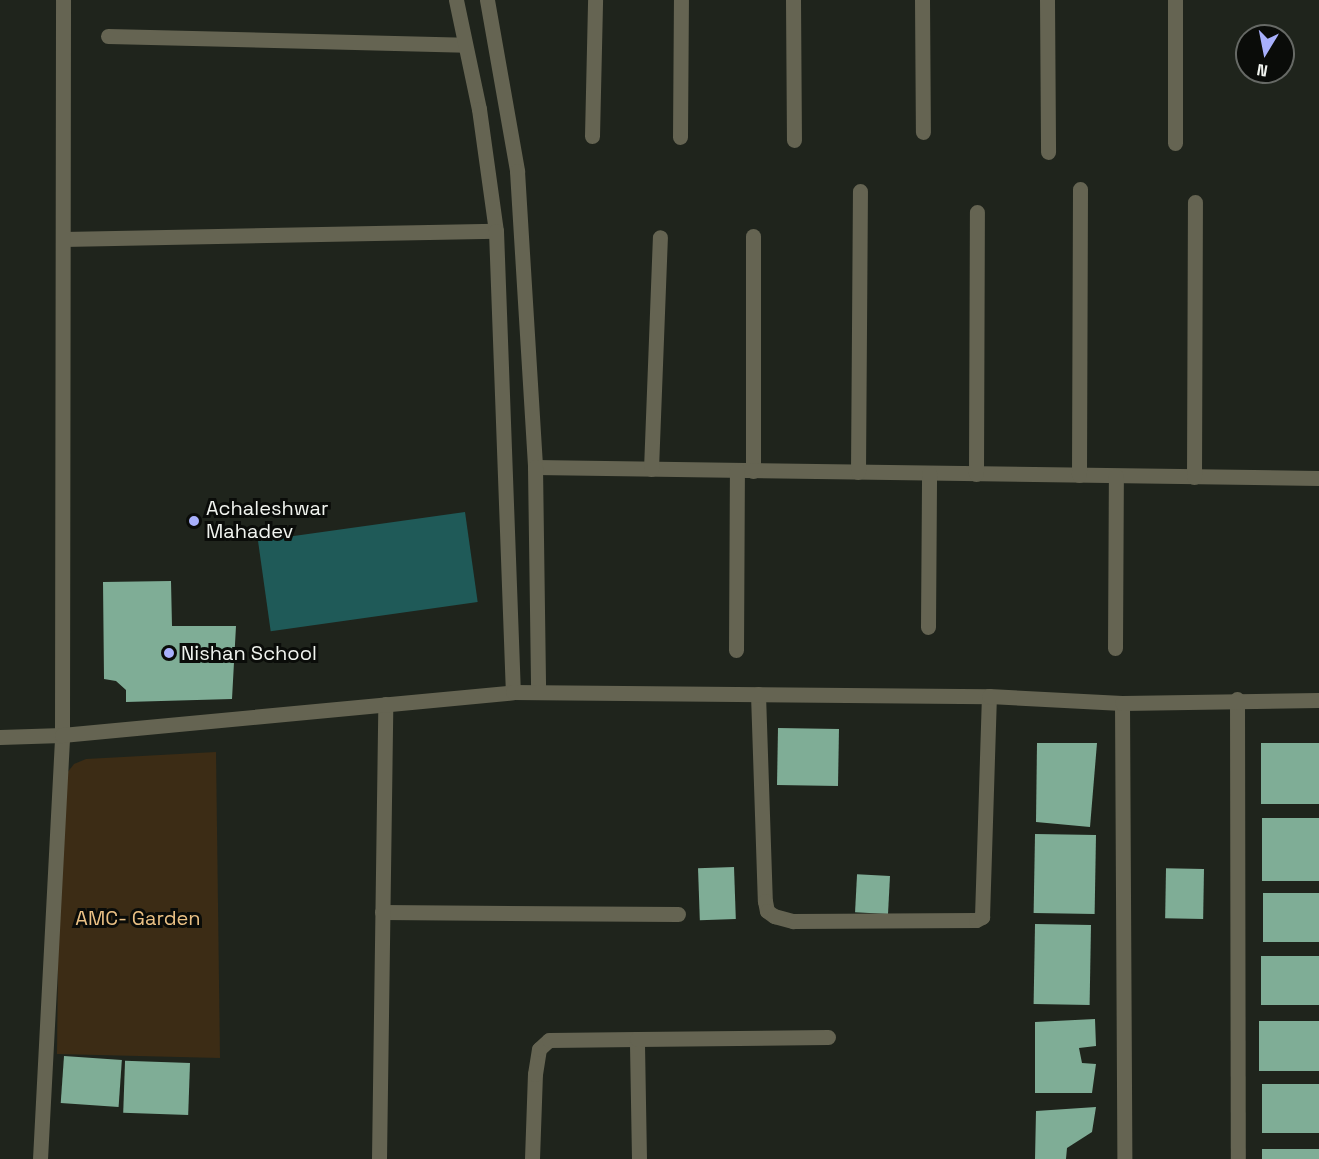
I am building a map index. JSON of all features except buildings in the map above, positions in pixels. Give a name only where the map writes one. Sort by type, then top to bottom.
[{"type":"street","points":[[40,1159],[62,735],[63,0]]},
{"type":"street","points":[[456,0],[479,109],[496,231],[513,692]]},
{"type":"street","points":[[487,0],[517,171],[535,468],[538,692]]},
{"type":"street","points":[[592,136],[595,0]]},
{"type":"street","points":[[680,137],[681,0]]},
{"type":"street","points":[[793,0],[794,140]]},
{"type":"street","points":[[922,0],[923,132]]},
{"type":"street","points":[[1047,0],[1048,152]]},
{"type":"street","points":[[1175,0],[1175,142]]},
{"type":"street","points":[[108,36],[465,45]]},
{"type":"street","points":[[1079,475],[1080,189]]},
{"type":"street","points":[[858,472],[860,191]]},
{"type":"street","points":[[1194,477],[1195,202]]},
{"type":"street","points":[[976,212],[976,474]]},
{"type":"street","points":[[63,239],[496,231]]},
{"type":"street","points":[[753,236],[753,471]]},
{"type":"street","points":[[651,469],[660,237]]},
{"type":"street","points":[[535,468],[1319,478]]},
{"type":"street","points":[[736,650],[737,470]]},
{"type":"street","points":[[928,473],[928,627]]},
{"type":"street","points":[[1115,648],[1116,476]]},
{"type":"street","points":[[0,737],[62,735],[513,692],[989,696],[1122,703],[1237,699],[1319,700]]},
{"type":"street","points":[[758,694],[765,901],[767,911],[774,916],[793,921],[976,920],[982,917],[989,696]]},
{"type":"street","points":[[1237,699],[1238,1159]]},
{"type":"street","points":[[1122,703],[1124,1159]]},
{"type":"street","points":[[378,1159],[385,704]]},
{"type":"street","points":[[382,912],[678,914]]},
{"type":"street","points":[[532,1159],[535,1074],[539,1049],[549,1040],[828,1037]]},
{"type":"street","points":[[637,1039],[639,1159]]},
{"type":"green space","name":"AMC- Garden","points":[[216,752],[220,1058],[57,1054],[60,782],[74,764],[86,759]]},
{"type":"water","points":[[465,512],[478,602],[271,631],[258,541]]},
{"type":"place","name":"Achaleshwar Mahadev","points":[[194,521]]},
{"type":"place","name":"Nishan School","points":[[169,653]]}]
